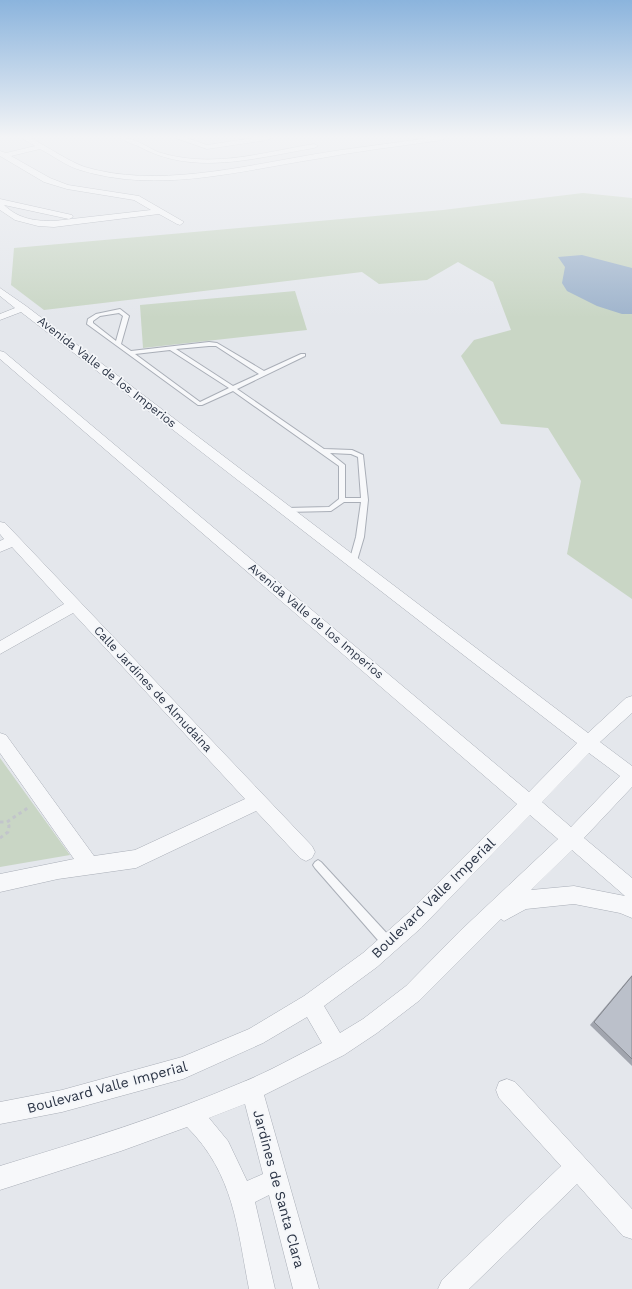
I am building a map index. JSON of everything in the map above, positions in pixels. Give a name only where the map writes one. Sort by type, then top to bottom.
[{"type":"street","points":[[136,198],[180,222]]},
{"type":"street","points":[[0,201],[38,211],[88,220]]},
{"type":"street","points":[[0,205],[15,218],[24,222],[54,224],[160,211]]},
{"type":"street","name":"Avenida Valle de los Imperios","points":[[0,290],[588,743],[632,775]]},
{"type":"street","points":[[0,317],[23,308]]},
{"type":"street","name":"Avenida Valle de los Imperios","points":[[0,354],[632,890]]},
{"type":"street","name":"Calle Jardines de Almudaina","points":[[0,526],[7,544],[74,605],[306,852]]},
{"type":"street","points":[[0,648],[74,605]]},
{"type":"street","name":"Boulevard Valle Imperial","points":[[0,1113],[62,1101],[183,1068],[256,1036],[312,1004],[370,960],[414,921],[588,743],[632,703]]},
{"type":"street","points":[[0,740],[90,866]]},
{"type":"street","points":[[0,1178],[121,1140],[190,1115],[252,1090],[336,1047],[370,1026],[413,993],[484,922],[571,839],[632,775]]},
{"type":"street","points":[[0,883],[58,870],[136,859],[259,801]]},
{"type":"street","points":[[484,922],[524,900],[574,895],[621,904],[632,909]]},
{"type":"street","points":[[312,1004],[336,1047]]},
{"type":"street","name":"Jardines de Santa Clara","points":[[252,1090],[306,1289]]},
{"type":"street","points":[[507,1090],[632,1227]]},
{"type":"street","points":[[190,1115],[207,1132],[220,1149],[232,1171],[241,1196],[262,1289]]},
{"type":"street","points":[[451,1289],[577,1167]]},
{"type":"street","points":[[241,1196],[276,1180]]},
{"type":"lane","points":[[118,344],[126,316],[120,311],[98,315],[90,320],[90,324],[200,404],[303,355]]},
{"type":"lane","points":[[130,353],[209,344],[217,345],[264,374]]},
{"type":"lane","points":[[170,348],[234,389],[342,465],[342,500]]},
{"type":"lane","points":[[323,451],[352,452],[361,456],[364,500],[360,537],[354,562]]},
{"type":"lane","points":[[286,510],[331,509],[342,500],[364,500]]},
{"type":"lane","points":[[318,865],[388,943]]},
{"type":"path","points":[[0,822],[7,822],[32,806]]},
{"type":"path","points":[[0,838],[8,832],[9,826],[7,822]]},
{"type":"green space","points":[[541,198],[632,198],[632,599],[567,554],[581,481],[548,428],[501,424],[461,356],[474,340],[511,330],[493,282],[458,262],[427,280],[379,284],[362,272],[44,310],[11,285],[14,248],[443,210]]},
{"type":"green space","points":[[295,291],[307,330],[143,348],[140,305]]},
{"type":"green space","points":[[0,758],[70,855],[0,867]]},
{"type":"water","points":[[582,255],[632,268],[632,314],[622,314],[597,306],[567,291],[562,283],[565,267],[558,257]]},
{"type":"building","points":[[632,976],[632,1059],[594,1022]]}]
